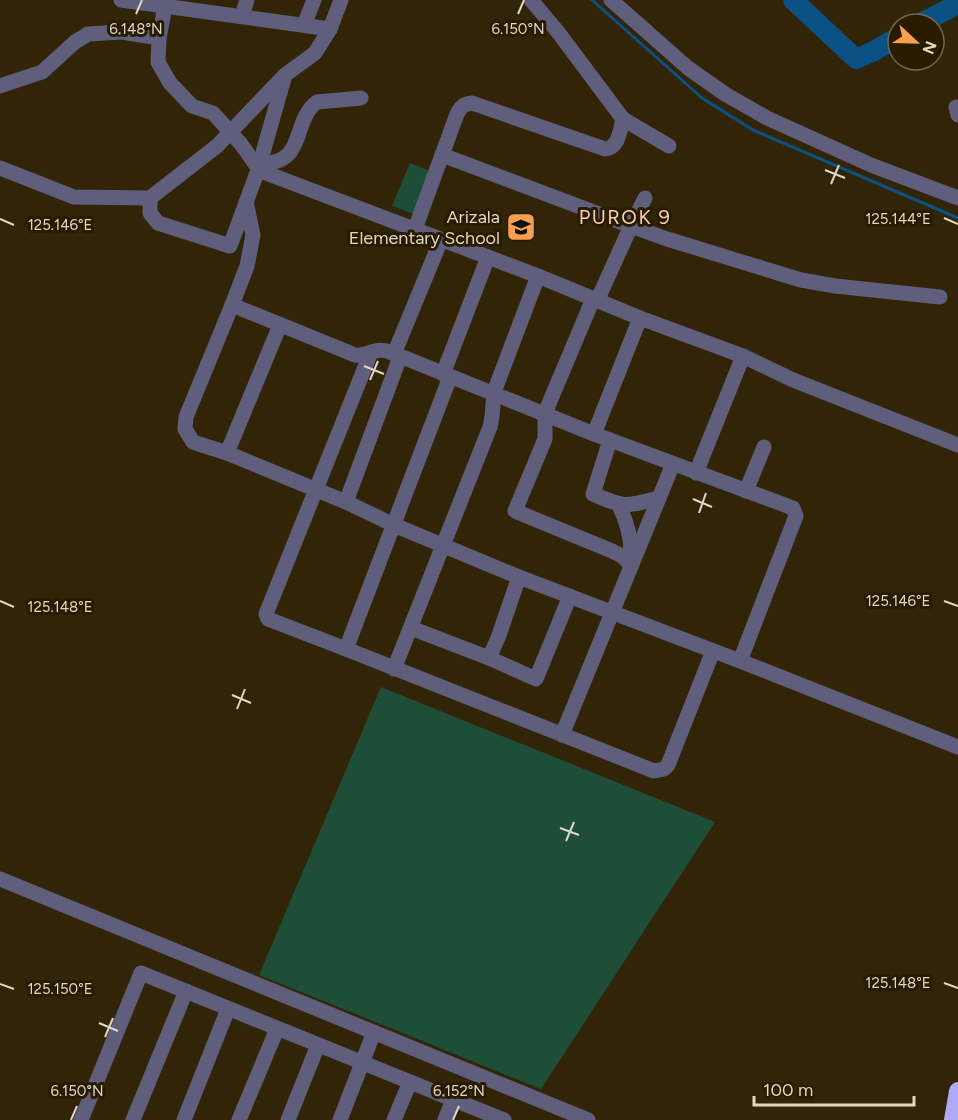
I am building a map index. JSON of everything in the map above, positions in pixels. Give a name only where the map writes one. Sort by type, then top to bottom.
[{"type":"highway","points":[[953,1120],[958,1091]]},
{"type":"street","points":[[121,0],[330,29]]},
{"type":"street","points":[[242,16],[247,0]]},
{"type":"street","points":[[304,26],[314,0]]},
{"type":"street","points":[[0,168],[74,196],[150,198],[217,146],[285,75],[315,53],[330,29],[341,0]]},
{"type":"street","points":[[531,0],[623,118],[669,146]]},
{"type":"street","points":[[611,0],[688,68],[725,94],[767,118],[871,165],[958,198]]},
{"type":"street","points":[[165,6],[159,38],[158,62],[170,83],[189,103],[213,113],[242,144],[259,167],[742,356],[793,380],[958,445]]},
{"type":"street","points":[[0,86],[42,72],[75,42],[88,34],[122,32],[159,38]]},
{"type":"street","points":[[150,198],[150,213],[158,223],[230,246],[259,167],[285,75]]},
{"type":"street","points":[[259,167],[279,161],[289,155],[309,111],[317,102],[361,98]]},
{"type":"street","points":[[416,229],[432,179],[460,107],[466,104],[479,105],[609,149],[615,145],[623,118]]},
{"type":"street","points":[[242,118],[242,144]]},
{"type":"street","points":[[217,146],[242,144]]},
{"type":"street","points":[[442,155],[667,239],[801,280],[835,286],[940,297]]},
{"type":"street","points":[[631,566],[626,559],[612,551],[515,511],[545,439],[545,413],[595,300],[645,198]]},
{"type":"street","points":[[246,202],[253,235],[247,266],[184,424],[186,433],[193,442],[227,453],[346,502],[394,525],[519,577],[958,747]]},
{"type":"street","points":[[346,502],[397,356],[441,240]]},
{"type":"street","points":[[345,649],[394,525],[488,256]]},
{"type":"street","points":[[394,669],[492,421],[494,392],[538,276]]},
{"type":"street","points":[[232,305],[355,355],[364,356],[383,349],[594,434],[788,505],[796,516],[740,661]]},
{"type":"street","points":[[594,434],[640,318]]},
{"type":"street","points":[[227,453],[280,325]]},
{"type":"street","points":[[371,352],[271,598],[266,617],[654,771],[664,769],[668,765],[713,651]]},
{"type":"street","points":[[696,473],[742,356]]},
{"type":"street","points":[[610,440],[593,494],[619,505],[628,506],[658,498]]},
{"type":"street","points":[[746,491],[764,447]]},
{"type":"street","points":[[562,735],[673,464]]},
{"type":"street","points":[[619,505],[627,522],[631,544],[631,566]]},
{"type":"street","points":[[489,658],[519,577]]},
{"type":"street","points":[[411,628],[536,679],[570,596]]},
{"type":"street","points":[[0,879],[379,1034],[562,1116],[588,1120]]},
{"type":"street","points":[[81,1120],[141,974],[500,1119]]},
{"type":"street","points":[[133,1120],[186,992]]},
{"type":"street","points":[[184,1120],[228,1009]]},
{"type":"street","points":[[239,1120],[277,1029]]},
{"type":"street","points":[[340,1120],[367,1065],[379,1034]]},
{"type":"street","points":[[288,1120],[318,1045]]},
{"type":"street","points":[[394,1120],[410,1082]]},
{"type":"street","points":[[445,1120],[453,1099]]},
{"type":"green space","points":[[410,163],[433,172],[416,215],[392,206]]},
{"type":"green space","points":[[381,687],[715,822],[541,1089],[259,975]]},
{"type":"waterway","points":[[592,0],[702,98],[753,130],[958,218]]},
{"type":"waterway","points":[[793,0],[856,59],[886,44]]},
{"type":"waterway","points":[[942,12],[958,4]]},
{"type":"place","name":"Arizala Elementary School","points":[[521,227]]},
{"type":"district","name":"PUROK 9","points":[[625,217]]}]
